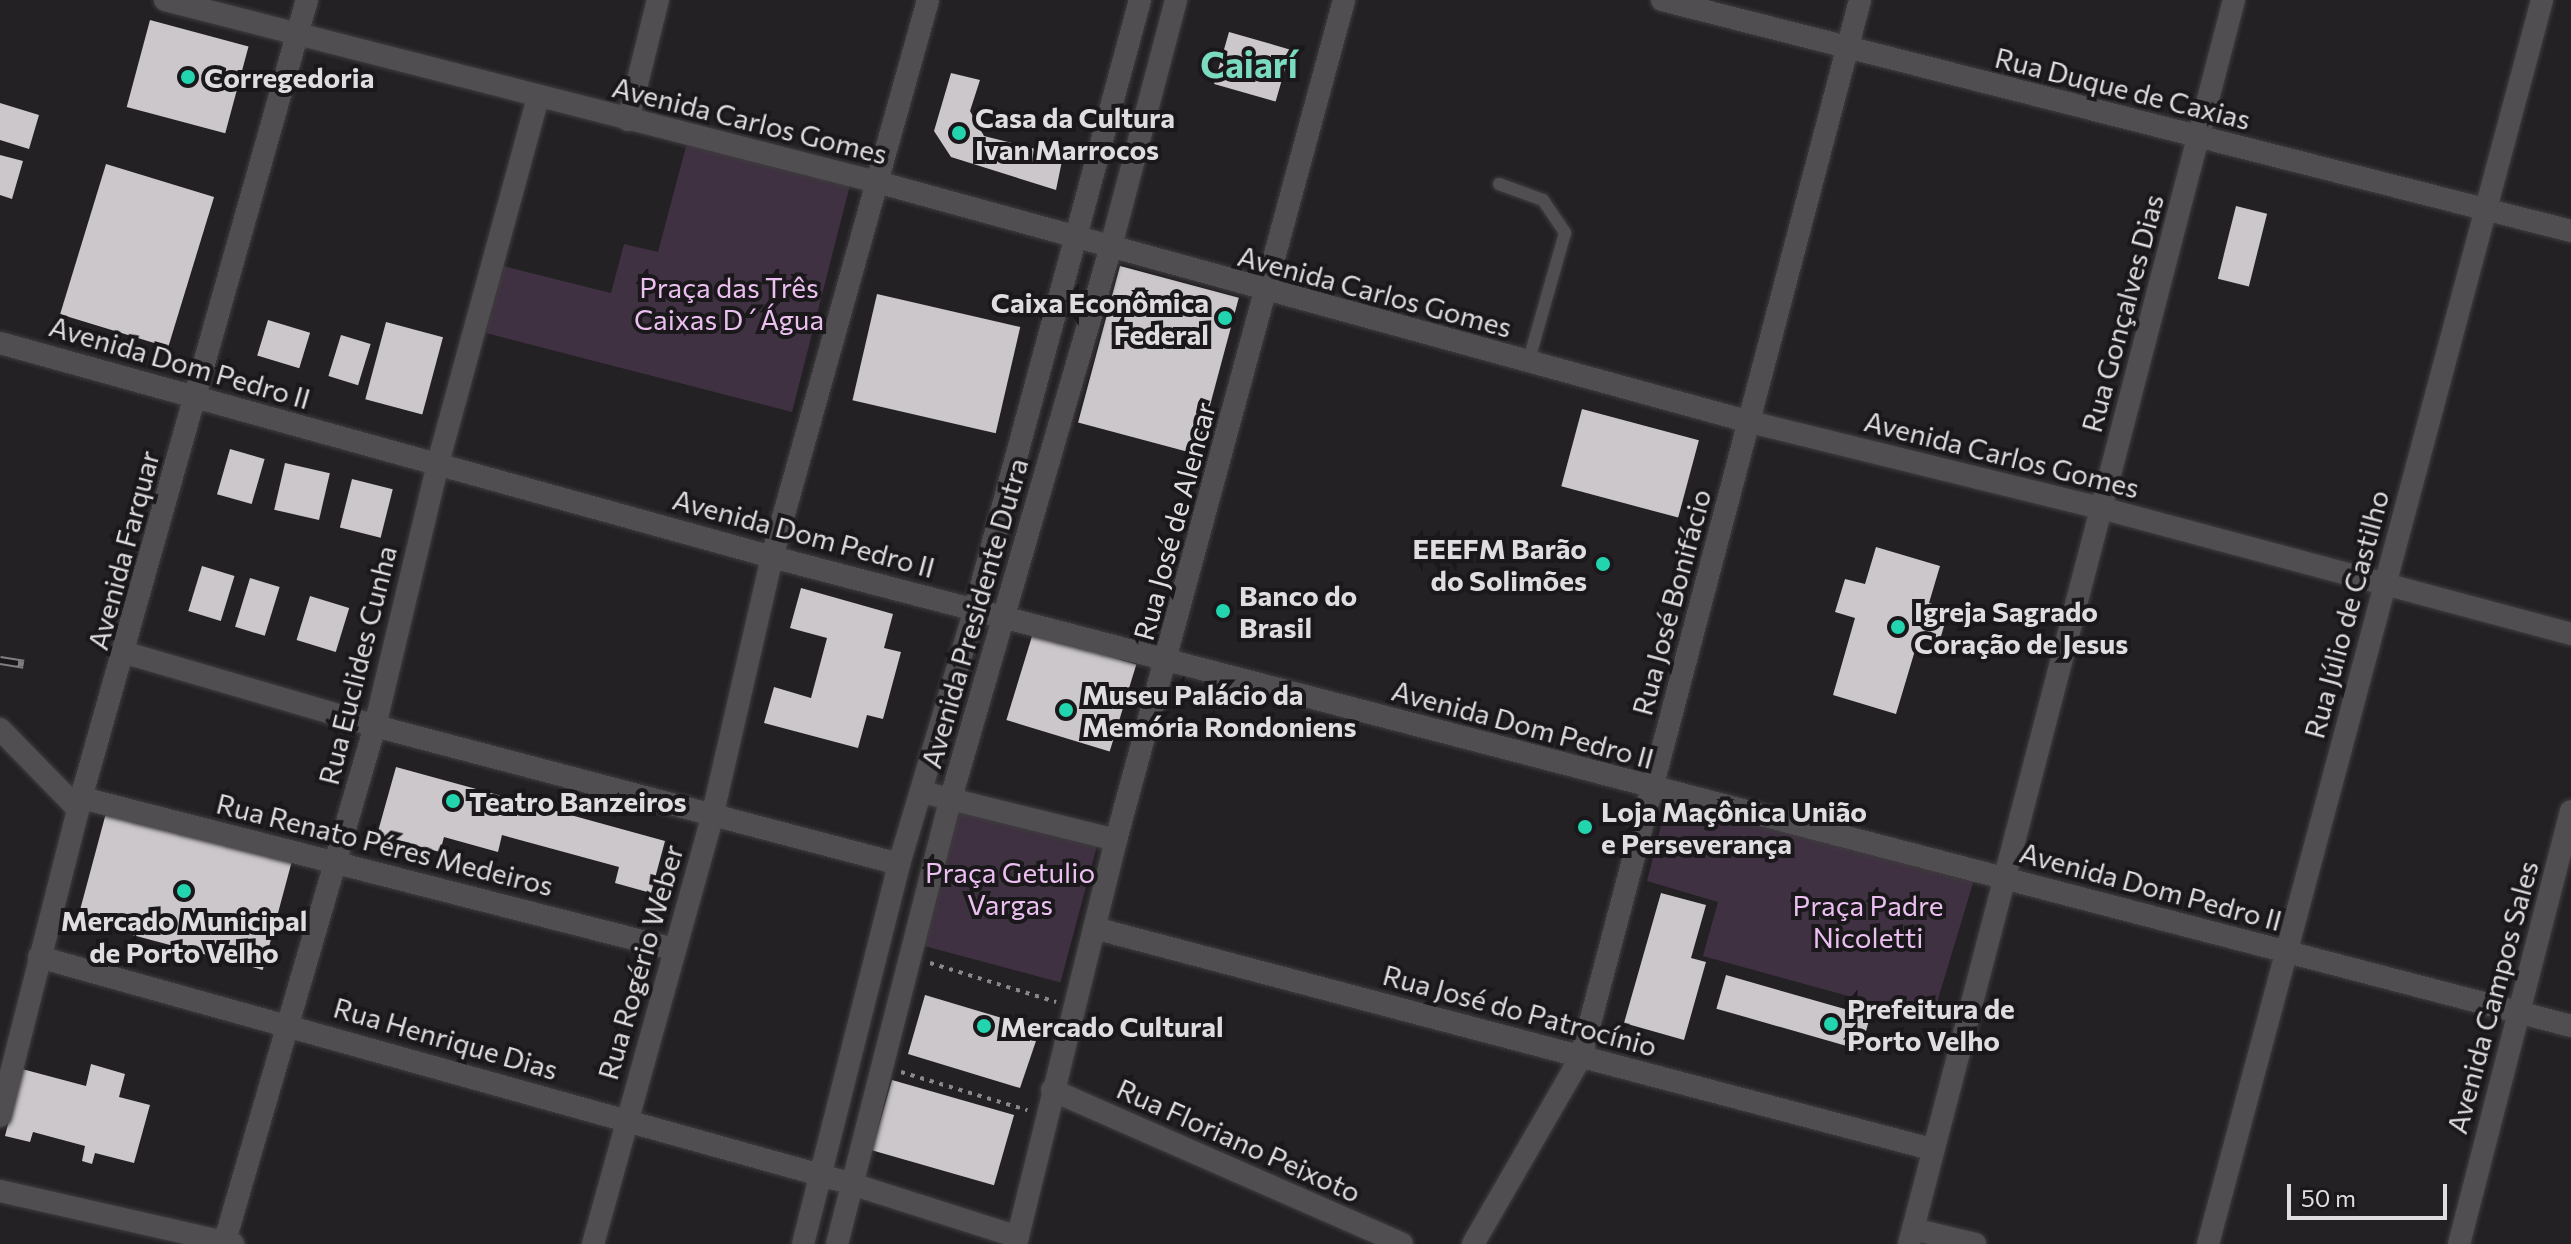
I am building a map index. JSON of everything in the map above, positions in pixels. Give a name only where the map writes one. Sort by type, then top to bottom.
[{"type":"street","name":"Avenida Carlos Gomes","points":[[165,0],[538,98],[877,182],[1110,250],[1528,363],[1750,422],[2101,508],[2571,634]]},
{"type":"street","name":"Avenida Farquar","points":[[0,1116],[80,803],[126,653],[307,0]]},
{"type":"street","points":[[628,120],[658,0]]},
{"type":"street","name":"Rua Rogério Weber","points":[[593,1244],[712,817],[772,557],[928,0]]},
{"type":"street","name":"Avenida Presidente Dutra","points":[[803,1244],[899,864],[975,609],[1072,237],[1140,0]]},
{"type":"street","name":"Avenida Presidente Dutra","points":[[837,1244],[849,1183],[951,798],[1110,250],[1176,0]]},
{"type":"street","name":"Rua José de Alencar","points":[[1017,1241],[1045,1115],[1116,840],[1268,293],[1344,0]]},
{"type":"street","name":"Rua Duque de Caxias","points":[[1662,0],[2571,231]]},
{"type":"street","name":"Rua José Bonifácio","points":[[1473,1244],[1581,1057],[1860,0]]},
{"type":"street","name":"Rua Gonçalves Dias","points":[[1911,1236],[1931,1149],[2006,879],[2234,0]]},
{"type":"street","name":"Rua Júlio de Castilho","points":[[2208,1244],[2542,0]]},
{"type":"street","name":"Rua Euclides Cunha","points":[[227,1243],[375,726],[438,463],[538,98]]},
{"type":"street","name":"Avenida Dom Pedro II","points":[[0,343],[195,400],[438,463],[772,557],[1652,789],[2571,1026]]},
{"type":"street","points":[[126,653],[375,726],[899,864]]},
{"type":"street","points":[[0,729],[80,803]]},
{"type":"street","points":[[922,792],[1116,840]]},
{"type":"street","name":"Rua Renato Péres Medeiros","points":[[80,803],[337,863],[673,949]]},
{"type":"street","name":"Avenida Campos Sales","points":[[2459,1244],[2571,811]]},
{"type":"street","name":"Rua José do Patrocínio","points":[[1094,928],[1931,1149]]},
{"type":"street","name":"Rua Henrique Dias","points":[[39,957],[289,1024],[626,1123],[849,1183],[1017,1241]]},
{"type":"street","name":"Rua Floriano Peixoto","points":[[1052,1090],[1402,1244]]},
{"type":"street","points":[[0,1191],[227,1243]]},
{"type":"street","points":[[1911,1236],[1975,1244]]},
{"type":"lane","points":[[1499,184],[1543,200],[1565,233],[1528,363]]},
{"type":"path","points":[[908,957],[1074,1008]]},
{"type":"path","points":[[880,1065],[1045,1115]]},
{"type":"green space","name":"Praça das Três Caixas D´Água","points":[[688,139],[851,181],[792,412],[486,333],[503,266],[611,293],[624,244],[658,252]]},
{"type":"green space","name":"Praça Getulio Vargas","points":[[960,793],[1101,831],[1060,982],[919,945]]},
{"type":"green space","name":"Praça Padre Nicoletti","points":[[1668,798],[1968,868],[1973,883],[1932,1019],[1703,956],[1718,902],[1647,881]]},
{"type":"building","name":"Corregedoria","points":[[150,20],[249,46],[225,133],[127,107]]},
{"type":"building","points":[[1229,32],[1291,50],[1276,102],[1214,84]]},
{"type":"building","name":"Casa da Cultura Ivan Marrocos","points":[[951,73],[980,80],[970,111],[984,136],[1063,156],[1056,190],[951,157],[934,131]]},
{"type":"building","points":[[0,103],[39,115],[29,149],[0,140]]},
{"type":"building","points":[[0,155],[23,161],[12,199],[0,195]]},
{"type":"building","points":[[106,164],[214,197],[168,347],[60,314]]},
{"type":"building","points":[[2236,206],[2267,214],[2249,287],[2218,279]]},
{"type":"building","points":[[1120,266],[1239,298],[1197,454],[1078,422]]},
{"type":"building","points":[[877,294],[1020,327],[996,433],[852,400]]},
{"type":"building","points":[[268,320],[310,333],[299,368],[257,355]]},
{"type":"building","points":[[386,322],[443,337],[422,415],[365,399]]},
{"type":"building","points":[[341,335],[371,344],[358,385],[328,376]]},
{"type":"building","points":[[1582,409],[1699,440],[1678,518],[1561,486]]},
{"type":"building","points":[[230,449],[265,459],[252,504],[217,494]]},
{"type":"building","points":[[285,463],[330,473],[319,520],[274,510]]},
{"type":"building","points":[[352,479],[393,489],[381,538],[340,528]]},
{"type":"building","name":"Igreja Sagrado Coração de Jesus","points":[[1876,547],[1940,566],[1929,603],[1949,609],[1939,643],[1919,637],[1896,714],[1833,695],[1855,618],[1835,612],[1845,579],[1865,584]]},
{"type":"building","points":[[202,566],[235,576],[221,621],[188,611]]},
{"type":"building","points":[[250,578],[280,587],[265,636],[235,627]]},
{"type":"building","points":[[801,588],[893,614],[884,648],[901,652],[883,719],[867,715],[858,748],[764,723],[774,687],[811,698],[827,638],[790,628]]},
{"type":"building","points":[[310,596],[349,608],[336,652],[297,640]]},
{"type":"building","points":[[1033,633],[1136,665],[1110,752],[1006,720]]},
{"type":"building","name":"Teatro Banzeiros","points":[[396,767],[665,841],[651,893],[615,883],[619,867],[502,835],[498,852],[444,837],[440,852],[377,835]]},
{"type":"building","name":"Mercado Municipal de Porto Velho","points":[[106,813],[291,863],[263,970],[77,920]]},
{"type":"building","points":[[1661,893],[1706,905],[1691,958],[1706,962],[1684,1040],[1624,1023]]},
{"type":"building","points":[[1726,975],[1870,1016],[1861,1050],[1716,1009]]},
{"type":"building","points":[[925,995],[1032,1027],[1038,1035],[1020,1088],[908,1054]]},
{"type":"building","points":[[91,1064],[125,1074],[119,1097],[150,1105],[134,1163],[95,1153],[92,1164],[82,1161],[85,1146],[33,1132],[30,1142],[5,1136],[22,1069],[86,1086]]},
{"type":"building","points":[[892,1080],[1014,1115],[994,1185],[872,1150]]},
{"type":"railway","points":[[0,660],[24,664]]},
{"type":"place","name":"Corregedoria","points":[[188,77]]},
{"type":"place","name":"Casa da Cultura Ivan Marrocos","points":[[959,133]]},
{"type":"place","name":"Caixa Econômica Federal","points":[[1225,318]]},
{"type":"place","name":"EEEFM Barão do Solimões","points":[[1603,564]]},
{"type":"place","name":"Banco do Brasil","points":[[1223,611]]},
{"type":"place","name":"Igreja Sagrado Coração de Jesus","points":[[1898,627]]},
{"type":"place","name":"Museu Palácio da Memória Rondoniens","points":[[1066,710]]},
{"type":"place","name":"Teatro Banzeiros","points":[[453,801]]},
{"type":"place","name":"Loja Maçônica União e Perseverança","points":[[1585,827]]},
{"type":"place","name":"Mercado Municipal de Porto Velho","points":[[184,891]]},
{"type":"place","name":"Prefeitura de Porto Velho","points":[[1831,1024]]},
{"type":"place","name":"Mercado Cultural","points":[[984,1026]]},
{"type":"district","name":"Caiarí","points":[[1249,64]]}]
